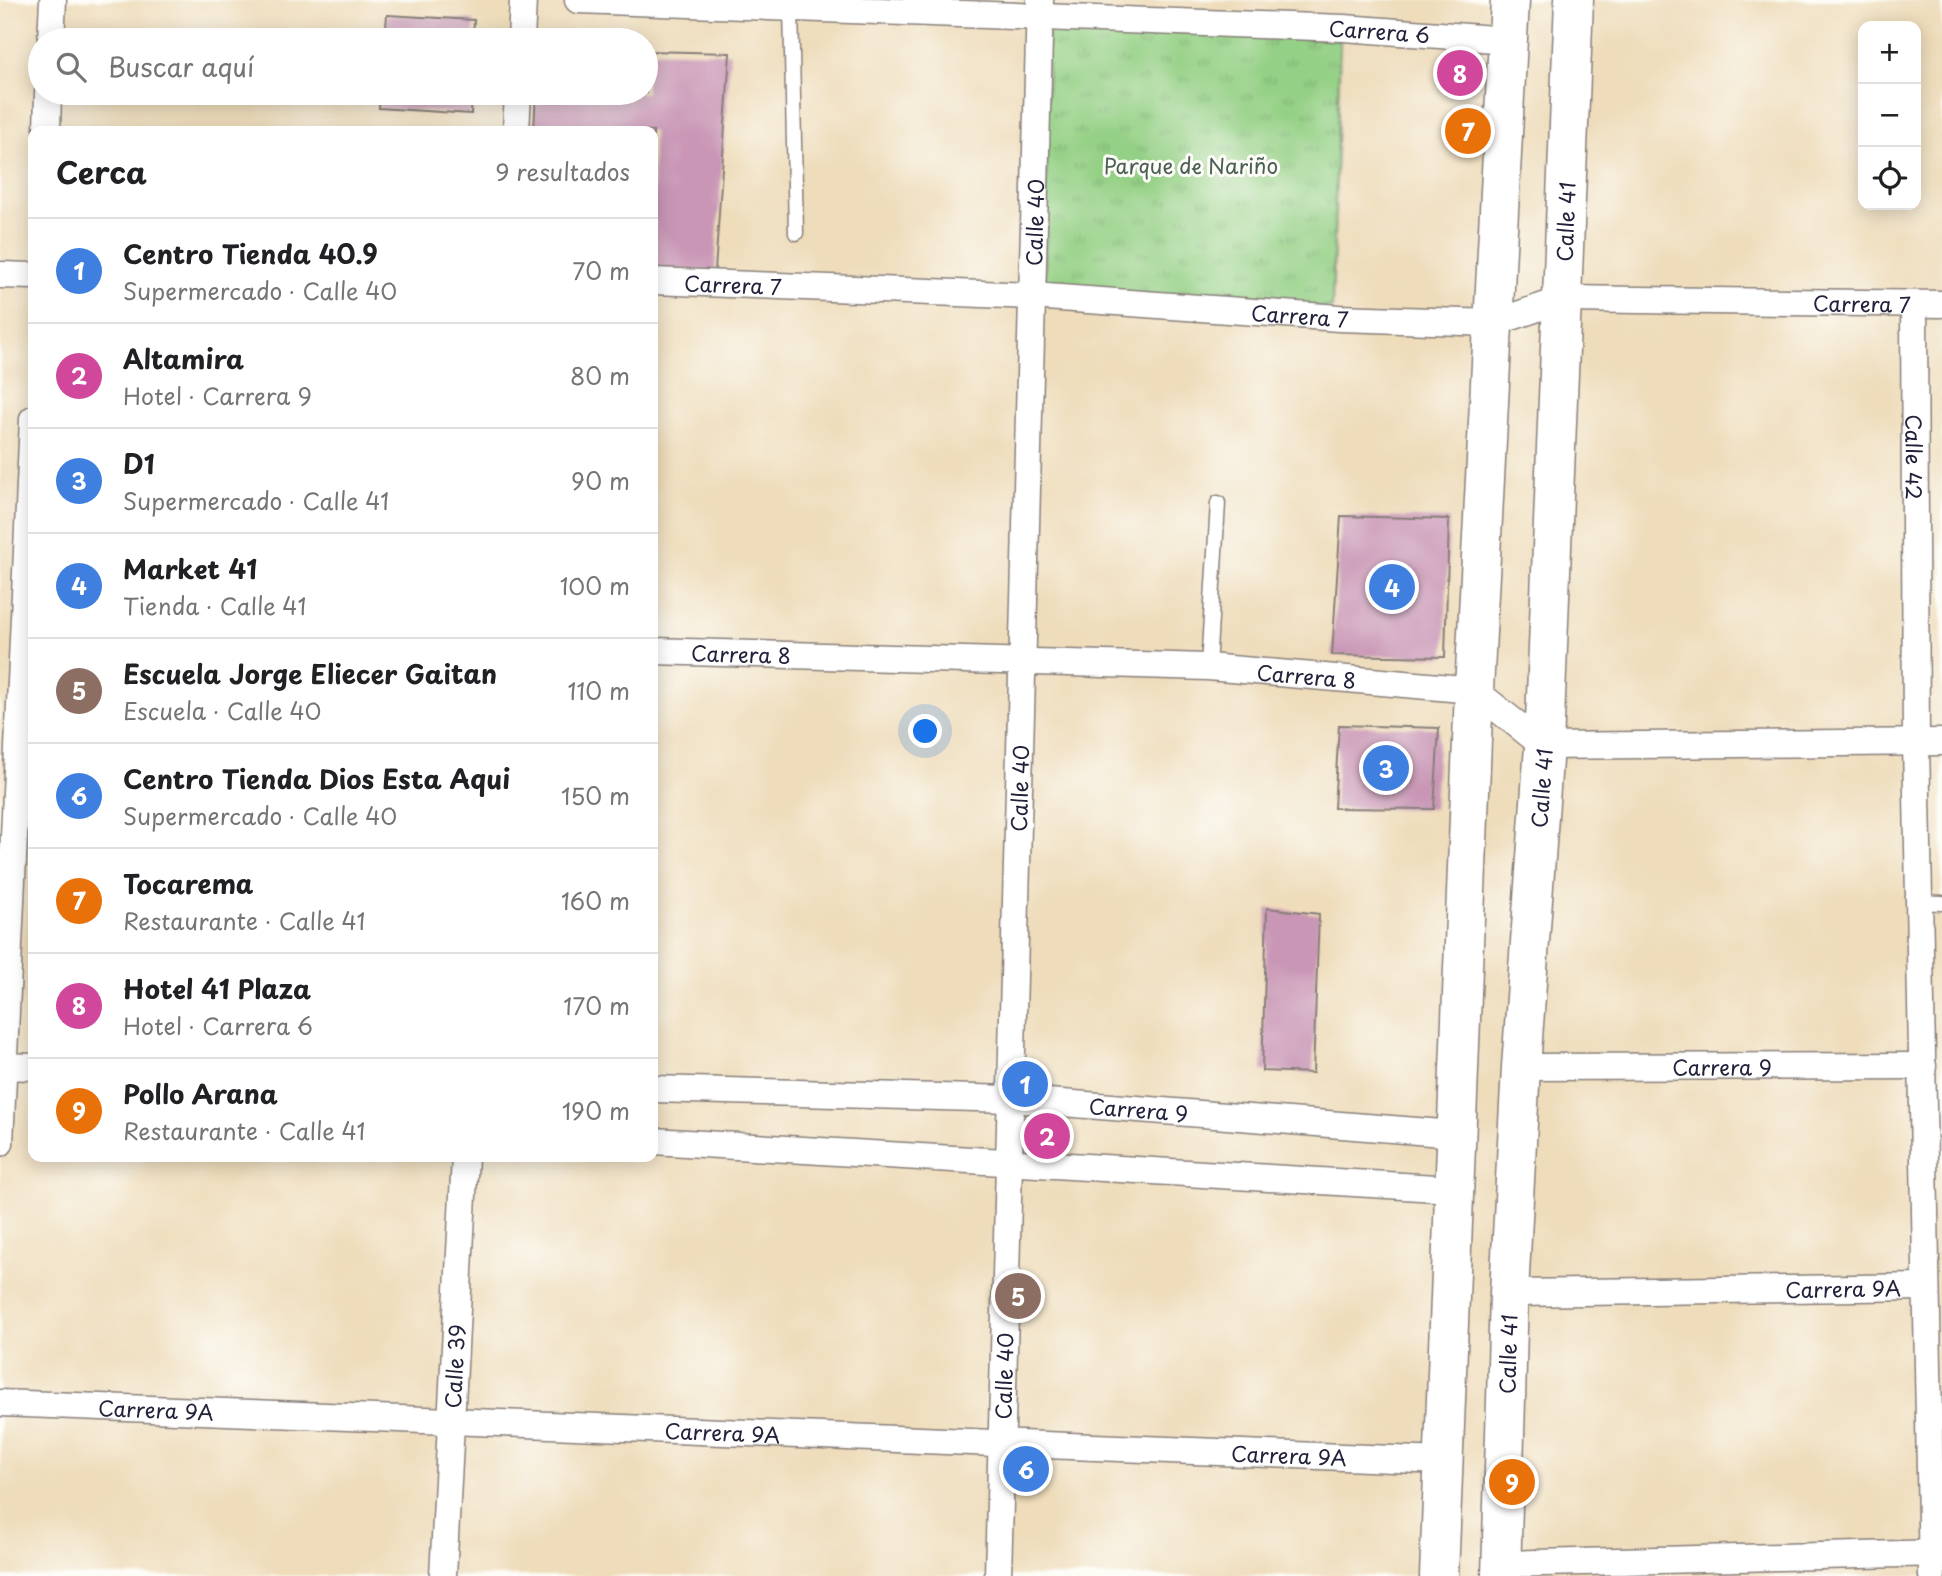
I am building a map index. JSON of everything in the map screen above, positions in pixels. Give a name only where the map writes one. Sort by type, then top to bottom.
[{"type":"main road","points":[[1439,1576],[1474,690],[1510,0]]},
{"type":"main road","name":"Calle 41","points":[[1501,1570],[1509,1293],[1521,1067],[1544,746],[1574,0]]},
{"type":"street","points":[[52,28],[53,0]]},
{"type":"street","points":[[521,28],[523,0]]},
{"type":"street","name":"Carrera 6","points":[[578,0],[791,7],[1040,8],[1508,40]]},
{"type":"street","name":"Calle 40","points":[[999,1576],[1040,8]]},
{"type":"street","points":[[47,126],[48,105]]},
{"type":"street","points":[[516,126],[517,105]]},
{"type":"street","points":[[0,275],[28,276]]},
{"type":"street","name":"Carrera 7","points":[[658,281],[1032,296],[1339,318],[1494,323],[1564,299],[1942,304]]},
{"type":"street","name":"Calle 42","points":[[1914,305],[1916,742],[1930,903],[1923,1066],[1934,1165],[1925,1287],[1935,1561]]},
{"type":"street","points":[[0,1143],[19,631],[28,495]]},
{"type":"street","name":"Carrera 8","points":[[658,651],[1208,667],[1474,690]]},
{"type":"street","points":[[1474,690],[1544,746],[1942,742]]},
{"type":"street","points":[[2,1066],[28,1067]]},
{"type":"street","name":"Carrera 9","points":[[1521,1067],[1923,1066]]},
{"type":"street","name":"Carrera 9","points":[[658,1089],[1011,1099],[1455,1134]]},
{"type":"street","points":[[658,1141],[1453,1188]]},
{"type":"street","name":"Calle 39","points":[[443,1576],[464,1162]]},
{"type":"street","name":"Carrera 9A","points":[[1509,1293],[1925,1287]]},
{"type":"street","name":"Carrera 9A","points":[[0,1404],[1444,1461]]},
{"type":"street","points":[[1501,1570],[1935,1561]]},
{"type":"lane","points":[[791,7],[796,233]]},
{"type":"lane","points":[[1208,667],[1218,503]]},
{"type":"green space","name":"Parque de Nariño","points":[[1048,25],[1340,40],[1332,308],[1045,288]]},
{"type":"building","points":[[387,15],[474,20],[474,28],[386,28]]},
{"type":"building","points":[[658,51],[730,53],[715,271],[658,270],[658,126],[534,126],[535,105],[658,105]]},
{"type":"building","points":[[379,105],[471,105],[471,114],[379,108]]},
{"type":"building","points":[[1341,516],[1449,519],[1445,657],[1332,655]]},
{"type":"building","points":[[1339,725],[1439,728],[1434,809],[1334,808]]},
{"type":"building","points":[[1267,908],[1319,914],[1313,1073],[1262,1071]]},
{"type":"place","name":"Hotel 41 Plaza","points":[[1460,73]]},
{"type":"place","name":"Tocarema","points":[[1468,131]]},
{"type":"place","name":"Market 41","points":[[1392,587]]},
{"type":"place","name":"D1","points":[[1386,768]]},
{"type":"place","name":"Centro Tienda 40.9","points":[[1025,1084]]},
{"type":"place","name":"Altamira","points":[[1047,1136]]},
{"type":"place","name":"Escuela Jorge Eliecer Gaitan","points":[[1018,1296]]},
{"type":"place","name":"Centro Tienda Dios Esta Aqui","points":[[1026,1469]]},
{"type":"place","name":"Pollo Arana","points":[[1512,1482]]}]
